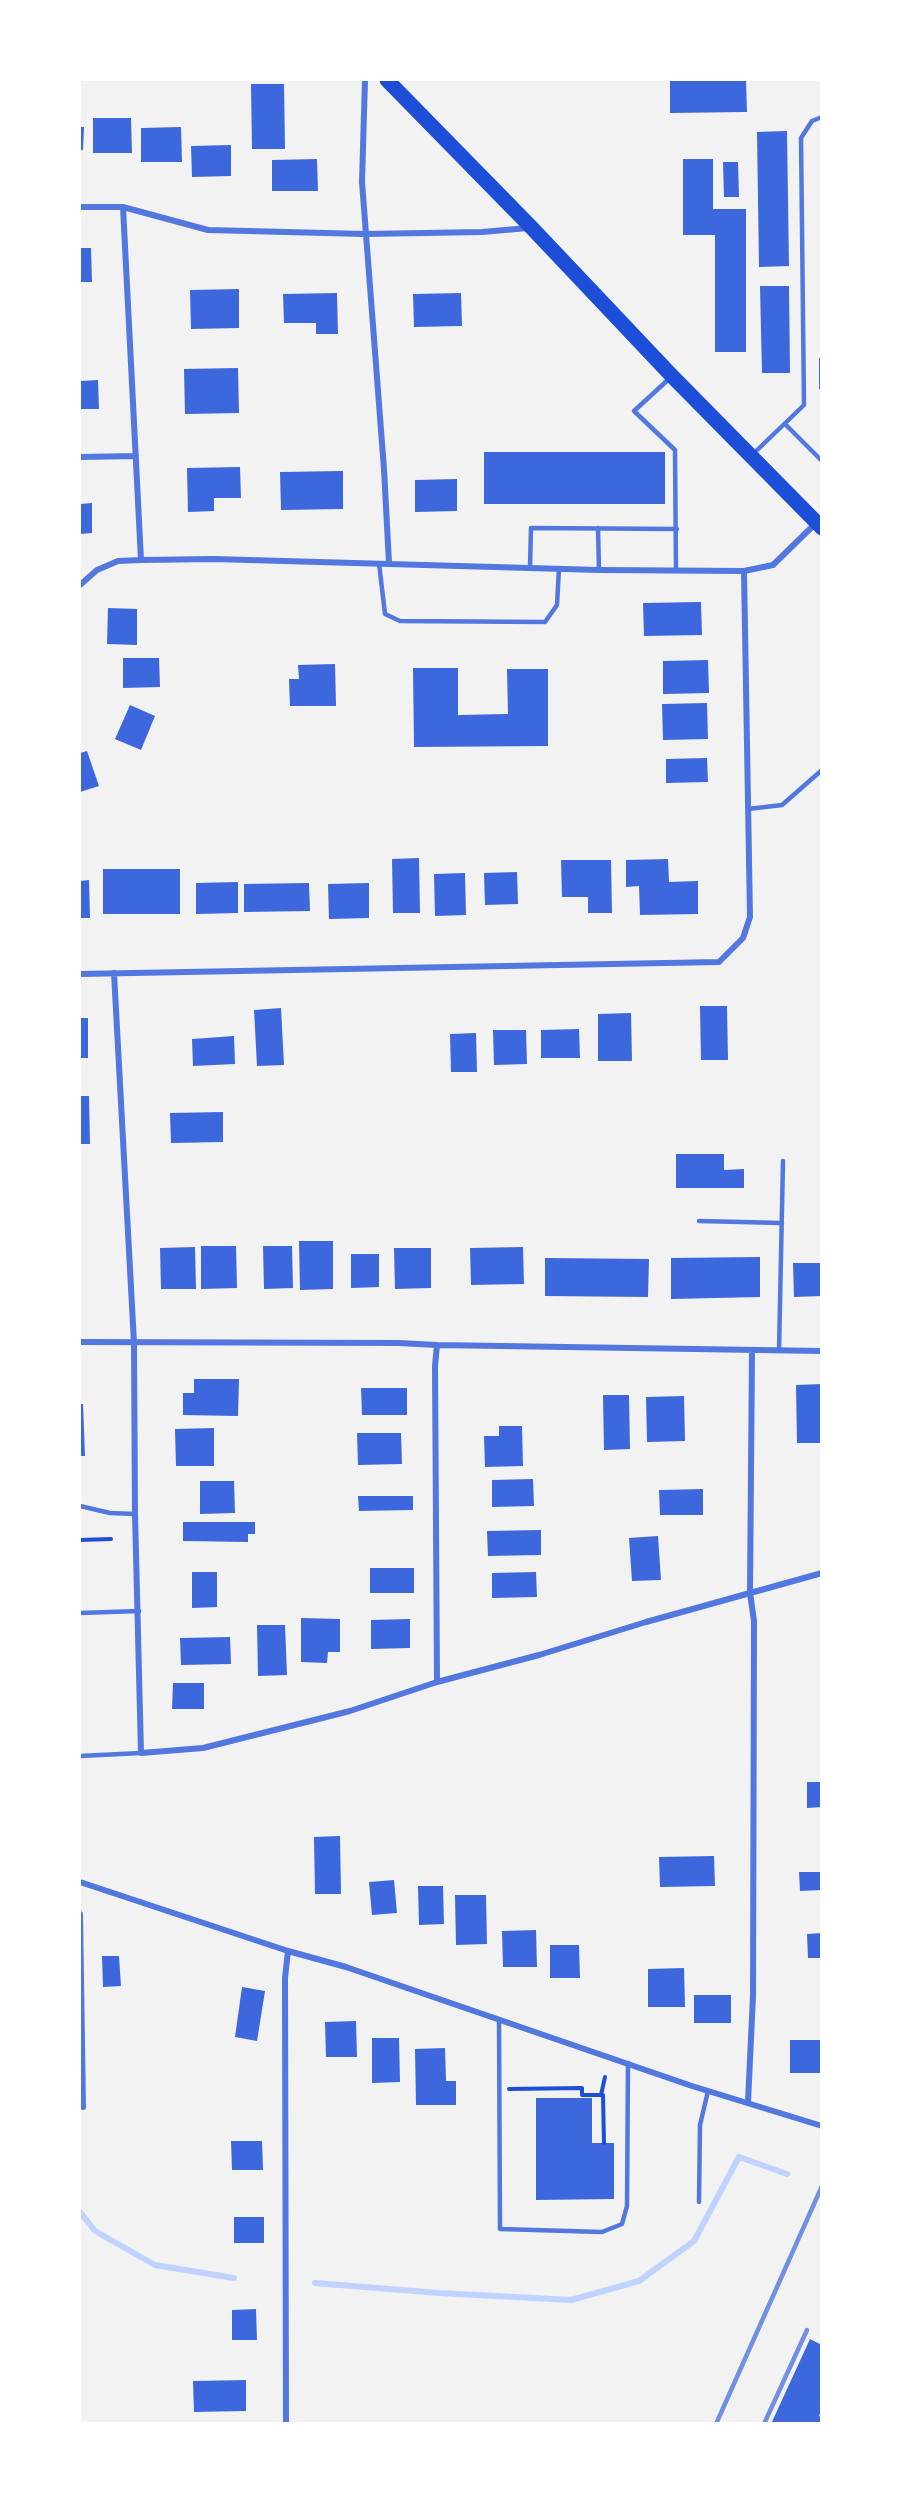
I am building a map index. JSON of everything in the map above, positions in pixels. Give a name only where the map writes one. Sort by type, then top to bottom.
[{"type":"main road","points":[[387,80],[672,376],[820,522]]},
{"type":"street","points":[[365,80],[362,182],[382,435],[389,563]]},
{"type":"street","points":[[80,207],[123,207],[208,230],[365,234],[482,232],[531,227]]},
{"type":"street","points":[[123,207],[141,560]]},
{"type":"street","points":[[80,458],[136,456]]},
{"type":"street","points":[[80,585],[97,570],[118,561],[141,560],[379,562],[599,570],[744,571],[773,565],[820,522]]},
{"type":"street","points":[[80,974],[719,962],[743,938],[750,917],[744,571]]},
{"type":"street","points":[[114,973],[134,1343],[135,1514],[141,1753],[202,1748],[350,1711],[437,1682],[539,1655],[822,1573]]},
{"type":"street","points":[[80,1342],[399,1343],[822,1351]]},
{"type":"street","points":[[437,1345],[435,1366],[437,1682]]},
{"type":"street","points":[[748,2102],[753,1996],[754,1621],[750,1593],[752,1350]]},
{"type":"street","points":[[80,1882],[288,1951],[346,1967],[708,2091],[822,2126]]},
{"type":"street","points":[[80,1914],[83,2107]]},
{"type":"street","points":[[286,2424],[285,1978],[288,1951]]},
{"type":"lane","points":[[751,456],[786,425],[804,405],[801,138],[812,121],[822,117]]},
{"type":"lane","points":[[672,376],[634,411],[675,450],[676,570]]},
{"type":"lane","points":[[786,425],[822,461]]},
{"type":"lane","points":[[530,567],[531,528],[676,529]]},
{"type":"lane","points":[[598,528],[599,570]]},
{"type":"lane","points":[[379,562],[385,614],[400,621],[545,622],[557,605],[559,568]]},
{"type":"lane","points":[[747,809],[782,805],[822,770]]},
{"type":"lane","points":[[779,1350],[783,1161]]},
{"type":"lane","points":[[699,1221],[782,1223]]},
{"type":"lane","points":[[80,1506],[110,1513],[135,1514]]},
{"type":"lane","points":[[80,1612],[139,1611]]},
{"type":"lane","points":[[80,1756],[141,1753]]},
{"type":"lane","points":[[499,2019],[500,2229],[602,2232],[622,2224],[627,2206],[628,2063]]},
{"type":"lane","points":[[699,2202],[700,2125],[708,2091]]},
{"type":"path","points":[[80,1540],[111,1539]]},
{"type":"path","points":[[604,2143],[603,2095],[601,2095],[605,2077]]},
{"type":"path","points":[[500,2090],[582,2088],[582,2095],[601,2095]]},
{"type":"building","points":[[670,80],[746,80],[747,112],[670,113]]},
{"type":"building","points":[[251,84],[284,84],[285,149],[252,149]]},
{"type":"building","points":[[93,118],[131,118],[132,153],[93,153]]},
{"type":"building","points":[[80,127],[84,127],[83,150],[80,150]]},
{"type":"building","points":[[181,127],[182,162],[141,162],[141,128]]},
{"type":"building","points":[[787,131],[789,266],[759,267],[757,132]]},
{"type":"building","points":[[231,145],[231,176],[192,177],[191,146]]},
{"type":"building","points":[[317,159],[318,191],[272,191],[272,160]]},
{"type":"building","points":[[683,159],[713,159],[713,209],[746,209],[746,352],[715,352],[715,235],[683,235]]},
{"type":"building","points":[[723,162],[738,162],[739,197],[724,197]]},
{"type":"building","points":[[80,248],[91,248],[92,282],[80,282]]},
{"type":"building","points":[[760,286],[789,286],[790,373],[762,373]]},
{"type":"building","points":[[239,289],[239,328],[191,329],[190,290]]},
{"type":"building","points":[[337,293],[338,334],[316,334],[316,323],[284,323],[283,294]]},
{"type":"building","points":[[461,293],[462,326],[414,327],[413,294]]},
{"type":"building","points":[[819,358],[822,358],[822,389],[819,389]]},
{"type":"building","points":[[238,368],[239,413],[185,414],[184,369]]},
{"type":"building","points":[[98,380],[99,409],[80,409],[80,381]]},
{"type":"building","points":[[484,452],[665,452],[665,504],[484,504]]},
{"type":"building","points":[[240,467],[241,498],[214,498],[214,511],[188,512],[187,468]]},
{"type":"building","points":[[343,471],[343,509],[281,510],[280,472]]},
{"type":"building","points":[[457,479],[457,511],[415,512],[415,480]]},
{"type":"building","points":[[92,503],[92,533],[80,534],[80,504]]},
{"type":"building","points":[[701,602],[702,635],[644,636],[643,603]]},
{"type":"building","points":[[108,608],[137,609],[137,645],[107,644]]},
{"type":"building","points":[[123,658],[159,658],[160,687],[123,688]]},
{"type":"building","points":[[708,660],[709,693],[663,694],[663,661]]},
{"type":"building","points":[[335,664],[336,706],[290,706],[289,679],[299,679],[298,665]]},
{"type":"building","points":[[413,668],[458,668],[458,715],[508,714],[507,669],[548,669],[548,746],[414,747]]},
{"type":"building","points":[[707,703],[708,739],[663,740],[662,704]]},
{"type":"building","points":[[130,705],[155,716],[141,750],[115,739]]},
{"type":"building","points":[[87,751],[99,786],[80,792],[80,753]]},
{"type":"building","points":[[707,758],[708,782],[666,783],[666,759]]},
{"type":"building","points":[[419,858],[420,913],[393,913],[392,859]]},
{"type":"building","points":[[668,859],[669,882],[698,881],[698,914],[640,915],[639,886],[626,887],[626,860]]},
{"type":"building","points":[[561,860],[611,860],[612,913],[588,913],[588,897],[562,897]]},
{"type":"building","points":[[103,869],[180,869],[180,914],[103,914]]},
{"type":"building","points":[[517,872],[518,904],[485,905],[484,873]]},
{"type":"building","points":[[465,873],[466,915],[435,916],[434,874]]},
{"type":"building","points":[[89,880],[90,918],[80,918],[80,881]]},
{"type":"building","points":[[238,882],[238,913],[196,914],[196,883]]},
{"type":"building","points":[[309,883],[310,911],[244,912],[244,884]]},
{"type":"building","points":[[369,883],[369,918],[329,919],[328,884]]},
{"type":"building","points":[[700,1006],[727,1006],[728,1060],[701,1060]]},
{"type":"building","points":[[281,1008],[284,1065],[257,1066],[254,1010]]},
{"type":"building","points":[[631,1013],[632,1061],[598,1061],[598,1014]]},
{"type":"building","points":[[80,1018],[88,1018],[88,1058],[80,1058]]},
{"type":"building","points":[[579,1029],[580,1058],[541,1058],[541,1030]]},
{"type":"building","points":[[493,1030],[526,1030],[527,1064],[494,1065]]},
{"type":"building","points":[[476,1033],[477,1072],[451,1072],[450,1034]]},
{"type":"building","points":[[234,1036],[235,1064],[193,1066],[192,1039]]},
{"type":"building","points":[[80,1096],[89,1096],[90,1144],[80,1144]]},
{"type":"building","points":[[223,1112],[223,1142],[171,1143],[170,1113]]},
{"type":"building","points":[[676,1154],[724,1154],[724,1170],[744,1169],[744,1188],[676,1188]]},
{"type":"building","points":[[299,1241],[333,1241],[333,1289],[300,1290]]},
{"type":"building","points":[[201,1246],[236,1246],[237,1288],[201,1289]]},
{"type":"building","points":[[263,1246],[292,1246],[293,1288],[264,1289]]},
{"type":"building","points":[[195,1247],[196,1289],[161,1289],[160,1248]]},
{"type":"building","points":[[523,1247],[524,1284],[471,1285],[470,1248]]},
{"type":"building","points":[[394,1248],[431,1248],[431,1288],[395,1289]]},
{"type":"building","points":[[351,1254],[379,1254],[379,1287],[351,1288]]},
{"type":"building","points":[[760,1257],[760,1297],[671,1299],[671,1258]]},
{"type":"building","points":[[545,1258],[649,1259],[648,1297],[545,1296]]},
{"type":"building","points":[[793,1263],[822,1263],[822,1296],[794,1297]]},
{"type":"building","points":[[194,1379],[239,1379],[238,1416],[183,1415],[183,1393],[194,1393]]},
{"type":"building","points":[[822,1384],[822,1443],[797,1443],[796,1385]]},
{"type":"building","points":[[361,1388],[407,1388],[407,1415],[362,1415]]},
{"type":"building","points":[[603,1395],[629,1395],[630,1449],[604,1450]]},
{"type":"building","points":[[684,1396],[685,1441],[647,1442],[646,1397]]},
{"type":"building","points":[[80,1404],[83,1404],[85,1456],[80,1456]]},
{"type":"building","points":[[499,1426],[522,1426],[523,1466],[485,1467],[484,1436],[499,1436]]},
{"type":"building","points":[[214,1428],[214,1466],[176,1466],[175,1429]]},
{"type":"building","points":[[357,1433],[401,1433],[402,1464],[358,1465]]},
{"type":"building","points":[[533,1479],[534,1506],[492,1507],[492,1480]]},
{"type":"building","points":[[200,1481],[234,1481],[235,1513],[200,1514]]},
{"type":"building","points":[[703,1489],[703,1515],[660,1515],[659,1490]]},
{"type":"building","points":[[358,1496],[413,1496],[413,1510],[359,1511]]},
{"type":"building","points":[[183,1522],[255,1522],[255,1534],[248,1534],[248,1542],[183,1541]]},
{"type":"building","points":[[541,1530],[541,1555],[488,1556],[487,1531]]},
{"type":"building","points":[[658,1536],[661,1580],[632,1581],[629,1538]]},
{"type":"building","points":[[370,1568],[414,1568],[414,1593],[370,1593]]},
{"type":"building","points":[[192,1572],[217,1572],[217,1607],[192,1608]]},
{"type":"building","points":[[536,1572],[537,1597],[492,1598],[492,1573]]},
{"type":"building","points":[[301,1618],[340,1619],[340,1652],[328,1652],[327,1663],[301,1662]]},
{"type":"building","points":[[410,1619],[410,1648],[371,1649],[371,1620]]},
{"type":"building","points":[[257,1625],[285,1625],[287,1675],[258,1676]]},
{"type":"building","points":[[230,1637],[231,1664],[181,1665],[180,1638]]},
{"type":"building","points":[[173,1683],[204,1683],[204,1709],[172,1709]]},
{"type":"building","points":[[807,1782],[822,1782],[822,1807],[807,1808]]},
{"type":"building","points":[[340,1836],[341,1894],[315,1894],[314,1837]]},
{"type":"building","points":[[714,1856],[715,1886],[660,1887],[659,1857]]},
{"type":"building","points":[[799,1872],[822,1872],[822,1890],[800,1891]]},
{"type":"building","points":[[394,1880],[397,1913],[372,1915],[369,1882]]},
{"type":"building","points":[[418,1886],[443,1886],[444,1924],[419,1925]]},
{"type":"building","points":[[455,1895],[486,1895],[487,1944],[456,1945]]},
{"type":"building","points":[[536,1930],[537,1967],[503,1967],[502,1931]]},
{"type":"building","points":[[822,1933],[822,1958],[808,1958],[807,1934]]},
{"type":"building","points":[[550,1945],[579,1945],[580,1978],[550,1978]]},
{"type":"building","points":[[102,1956],[119,1956],[121,1986],[103,1987]]},
{"type":"building","points":[[684,1968],[685,2007],[648,2007],[648,1969]]},
{"type":"building","points":[[242,1987],[265,1991],[257,2041],[235,2037]]},
{"type":"building","points":[[694,1995],[731,1995],[731,2023],[694,2023]]},
{"type":"building","points":[[356,2021],[357,2057],[326,2057],[325,2022]]},
{"type":"building","points":[[372,2038],[399,2038],[400,2082],[372,2083]]},
{"type":"building","points":[[790,2040],[822,2040],[822,2073],[790,2073]]},
{"type":"building","points":[[445,2048],[446,2081],[456,2081],[456,2105],[416,2105],[415,2049]]},
{"type":"building","points":[[536,2098],[592,2098],[592,2143],[614,2143],[614,2199],[536,2200]]},
{"type":"building","points":[[231,2141],[262,2141],[263,2170],[232,2170]]},
{"type":"building","points":[[234,2217],[264,2217],[264,2243],[234,2243]]},
{"type":"building","points":[[256,2309],[257,2340],[232,2340],[232,2310]]},
{"type":"building","points":[[810,2339],[822,2345],[822,2411],[819,2416],[822,2417],[822,2424],[771,2424]]},
{"type":"building","points":[[246,2380],[246,2411],[194,2412],[193,2381]]},
{"type":"waterway","points":[[315,2283],[571,2300],[639,2281],[694,2241],[739,2157],[787,2174]]},
{"type":"waterway","points":[[80,2212],[95,2231],[155,2265],[234,2278]]},
{"type":"railway","points":[[716,2424],[822,2186]]},
{"type":"railway","points":[[764,2424],[807,2330]]}]
